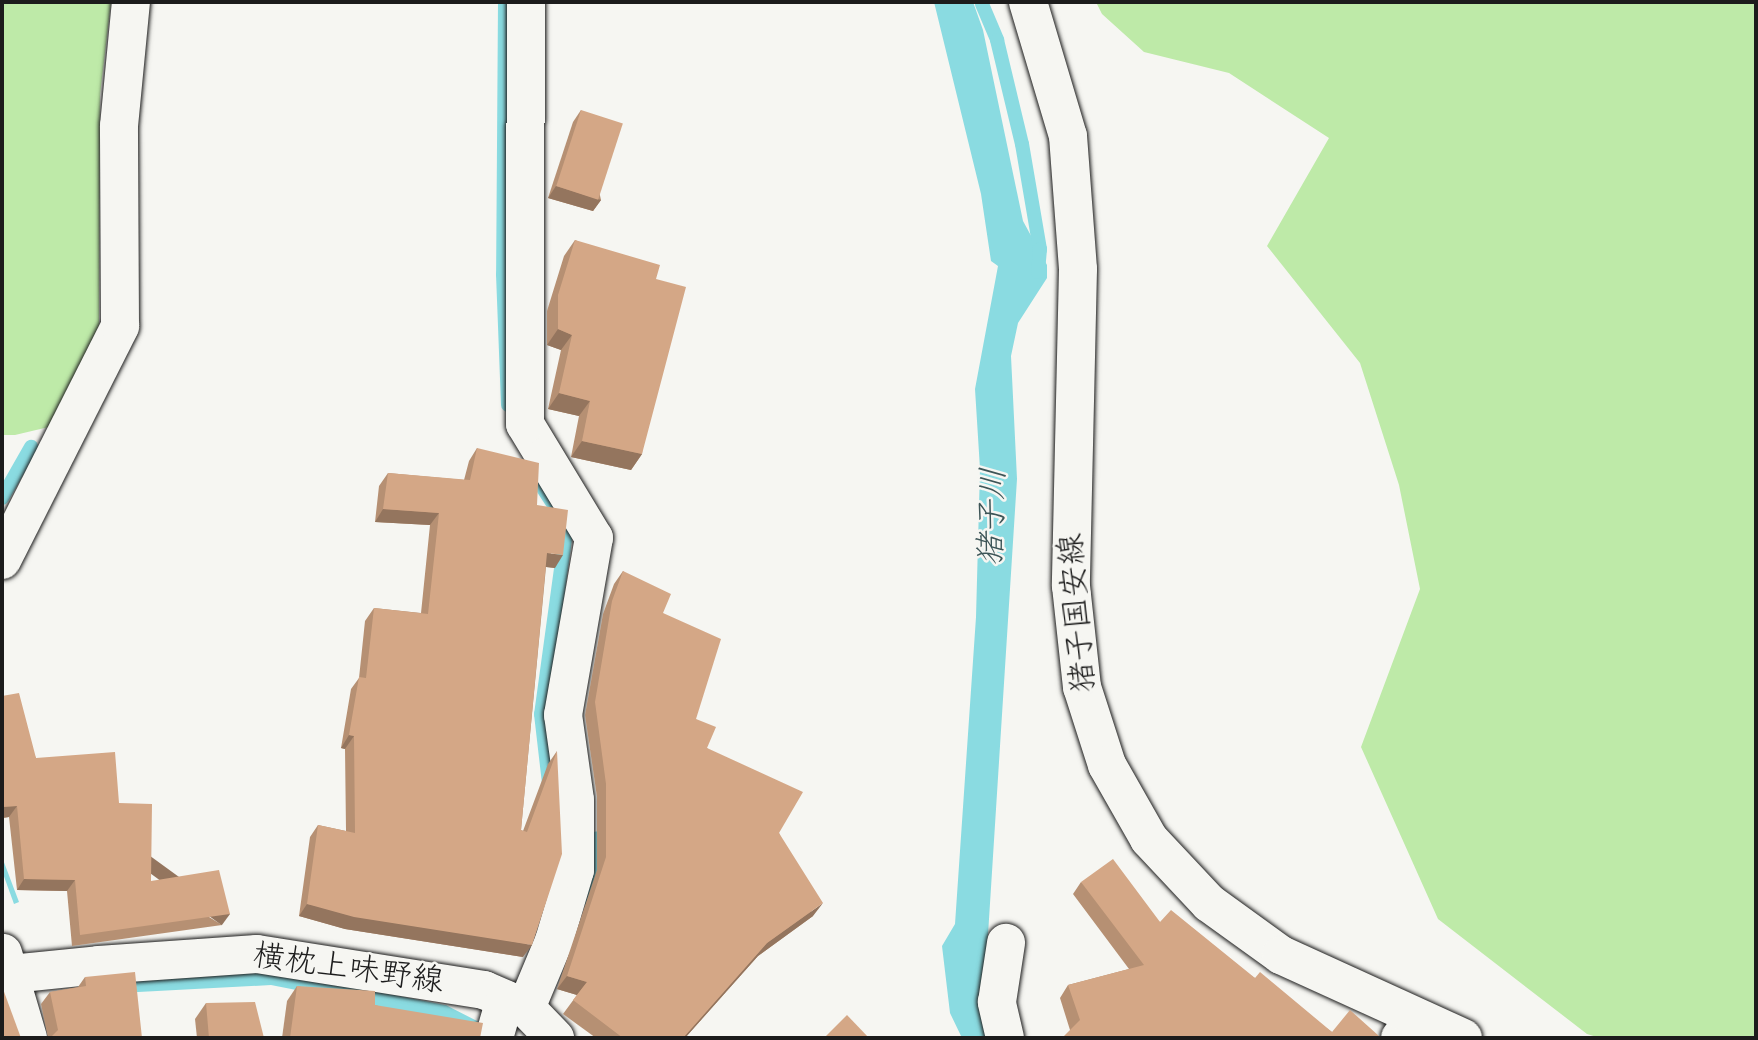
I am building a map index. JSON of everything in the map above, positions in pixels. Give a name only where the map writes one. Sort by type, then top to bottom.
[{"type":"street","points":[[2,559],[120,326],[119,126],[131,2]]},
{"type":"street","points":[[494,1038],[554,941],[575,870],[575,800],[563,715],[594,538],[525,424],[526,2]]},
{"type":"street","name":"猪子国安線","points":[[1027,2],[1068,136],[1078,269],[1071,586],[1082,687],[1107,765],[1149,839],[1209,903],[1281,955],[1407,1028],[1463,1038]]},
{"type":"street","points":[[1005,1038],[997,1002],[1006,943]]},
{"type":"street","name":"横枕上味野線","points":[[5,969],[257,954],[484,990],[515,1004],[555,1038]]},
{"type":"street","points":[[5,969],[29,1038]]},
{"type":"green space","points":[[2,2],[111,2],[100,95],[99,325],[53,426],[15,435],[2,435]]},
{"type":"green space","points":[[1096,2],[1756,2],[1756,1038],[1600,1038],[1587,1034],[1438,919],[1361,747],[1420,589],[1399,485],[1360,363],[1267,246],[1329,138],[1229,73],[1144,52],[1102,14]]},
{"type":"water","name":"猪子川","points":[[934,2],[973,2],[983,30],[1023,221],[1047,265],[1047,278],[1018,323],[1011,356],[1017,479],[985,982],[998,1038],[962,1038],[950,1013],[942,946],[955,924],[976,617],[980,469],[975,389],[998,266],[991,261],[981,194]]},
{"type":"water","points":[[2,857],[19,902],[14,904],[2,871]]},
{"type":"building","points":[[581,110],[623,124],[598,200],[556,186]]},
{"type":"building","points":[[575,240],[660,265],[656,279],[686,287],[642,454],[582,441],[590,401],[559,393],[572,335],[558,329],[558,295]]},
{"type":"building","points":[[477,448],[539,463],[537,505],[568,510],[563,555],[547,553],[521,830],[527,832],[557,751],[562,854],[532,945],[354,917],[307,904],[318,825],[355,833],[354,736],[349,735],[359,677],[366,678],[374,608],[428,614],[439,513],[383,509],[388,473],[470,480]]},
{"type":"building","points":[[623,571],[671,594],[663,613],[721,639],[696,719],[716,727],[707,748],[803,792],[779,833],[823,903],[767,943],[683,1038],[623,1038],[573,1000],[587,982],[567,976],[606,857],[606,784],[595,702],[612,601]]},
{"type":"building","points":[[19,693],[36,758],[115,752],[119,803],[152,804],[151,881],[219,870],[230,914],[80,935],[75,880],[24,879],[17,806],[2,807],[2,696]]},
{"type":"building","points":[[1113,859],[1160,922],[1171,910],[1255,978],[1260,972],[1332,1032],[1350,1010],[1379,1036],[1062,1038],[1080,1020],[1068,985],[1144,965],[1081,882]]},
{"type":"building","points":[[135,972],[142,1038],[50,1038],[58,1030],[50,992],[86,986],[85,977]]},
{"type":"building","points":[[297,986],[375,991],[375,1005],[483,1023],[480,1038],[290,1038]]},
{"type":"building","points":[[3,989],[21,1038],[2,1038]]},
{"type":"building","points":[[255,1002],[264,1038],[209,1038],[206,1003]]},
{"type":"building","points":[[847,1015],[869,1038],[824,1038]]},
{"type":"waterway","points":[[505,2],[503,274],[508,405]]},
{"type":"waterway","points":[[982,4],[997,40],[1022,144],[1040,249],[1038,272]]},
{"type":"waterway","points":[[2,498],[31,447]]},
{"type":"waterway","points":[[529,467],[567,525],[541,714],[549,783]]},
{"type":"waterway","points":[[589,900],[596,838]]},
{"type":"waterway","points":[[119,986],[271,978],[444,1012],[473,1027]]}]
